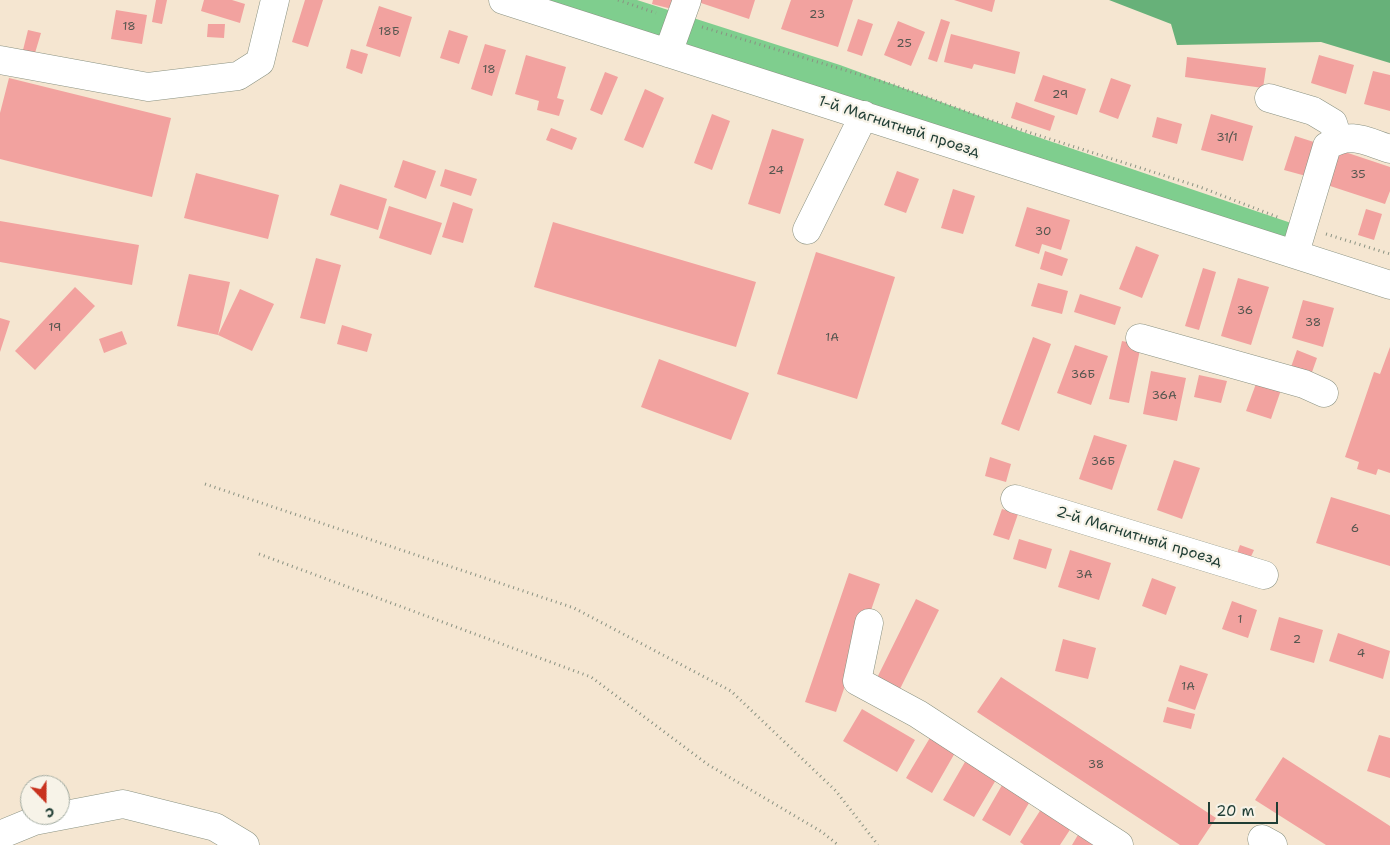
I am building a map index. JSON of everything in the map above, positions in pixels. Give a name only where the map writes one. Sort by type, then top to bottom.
[{"type":"street","points":[[0,60],[148,86],[238,76],[260,62],[275,0]]},
{"type":"street","name":"1-й Магнитный проезд","points":[[503,0],[1390,285]]},
{"type":"street","points":[[668,53],[683,10]]},
{"type":"street","points":[[1269,98],[1313,111],[1333,123],[1338,139]]},
{"type":"street","points":[[807,230],[864,115]]},
{"type":"street","points":[[1295,253],[1327,146],[1338,139],[1352,136],[1390,149]]},
{"type":"street","points":[[1140,338],[1304,384],[1324,393]]},
{"type":"street","name":"2-й Магнитный проезд","points":[[1015,499],[1264,575]]},
{"type":"street","points":[[869,623],[857,682],[918,714],[1119,845]]},
{"type":"street","points":[[0,835],[34,821],[123,804],[215,827],[245,845]]},
{"type":"path","points":[[618,0],[683,10],[981,117],[1200,187],[1302,227],[1390,254]]},
{"type":"path","points":[[205,484],[574,608],[731,690],[836,790],[878,845]]},
{"type":"path","points":[[258,554],[591,677],[707,764],[822,832],[838,845]]},
{"type":"green space","points":[[531,0],[637,0],[840,65],[1020,131],[1297,225],[1286,240]]},
{"type":"green space","points":[[1109,0],[1390,0],[1390,63],[1321,42],[1177,45],[1171,24]]},
{"type":"building","points":[[156,0],[167,0],[162,24],[152,22]]},
{"type":"building","points":[[204,0],[232,0],[245,4],[240,23],[201,11]]},
{"type":"building","points":[[305,0],[323,0],[308,47],[292,42]]},
{"type":"building","points":[[653,0],[679,0],[676,10],[652,4]]},
{"type":"building","points":[[692,0],[755,0],[749,19]]},
{"type":"building","points":[[791,0],[853,0],[838,47],[781,29]]},
{"type":"building","points":[[954,0],[995,0],[992,12]]},
{"type":"building","points":[[379,6],[412,17],[400,57],[366,46]]},
{"type":"building","points":[[116,10],[147,15],[142,44],[111,39]]},
{"type":"building","points":[[858,19],[873,24],[862,56],[847,51]]},
{"type":"building","points":[[941,19],[950,22],[937,62],[928,59]]},
{"type":"building","points":[[898,21],[925,32],[911,66],[884,55]]},
{"type":"building","points":[[208,24],[225,24],[224,38],[207,37]]},
{"type":"building","points":[[28,30],[41,33],[35,53],[23,50]]},
{"type":"building","points":[[449,30],[468,36],[459,64],[440,58]]},
{"type":"building","points":[[951,34],[1020,52],[1015,74],[974,64],[972,69],[944,62]]},
{"type":"building","points":[[485,44],[506,50],[492,96],[471,89]]},
{"type":"building","points":[[351,49],[368,54],[362,74],[346,68]]},
{"type":"building","points":[[526,55],[566,67],[557,98],[564,100],[559,116],[537,110],[539,101],[515,94]]},
{"type":"building","points":[[1319,55],[1354,65],[1346,94],[1311,83]]},
{"type":"building","points":[[1187,57],[1266,68],[1263,88],[1185,77]]},
{"type":"building","points":[[1373,71],[1390,75],[1390,111],[1364,104]]},
{"type":"building","points":[[605,72],[618,77],[602,115],[590,110]]},
{"type":"building","points":[[1043,75],[1086,89],[1077,115],[1034,101]]},
{"type":"building","points":[[9,78],[171,118],[152,197],[0,159],[0,113]]},
{"type":"building","points":[[1111,78],[1131,85],[1118,119],[1099,112]]},
{"type":"building","points":[[645,89],[664,98],[643,148],[624,140]]},
{"type":"building","points":[[1016,102],[1055,116],[1050,131],[1011,118]]},
{"type":"building","points":[[712,114],[730,121],[712,170],[694,163]]},
{"type":"building","points":[[1211,114],[1253,126],[1243,161],[1201,150]]},
{"type":"building","points":[[1157,117],[1182,124],[1177,144],[1152,137]]},
{"type":"building","points":[[551,128],[577,138],[572,150],[546,140]]},
{"type":"building","points":[[772,129],[804,139],[780,214],[748,204]]},
{"type":"building","points":[[1295,136],[1317,143],[1306,176],[1284,170]]},
{"type":"building","points":[[1336,149],[1390,167],[1390,191],[1385,204],[1324,184]]},
{"type":"building","points":[[403,160],[436,171],[426,199],[394,187]]},
{"type":"building","points":[[445,169],[477,179],[471,196],[440,186]]},
{"type":"building","points":[[897,171],[919,179],[906,213],[884,205]]},
{"type":"building","points":[[196,173],[279,195],[268,239],[184,218]]},
{"type":"building","points":[[340,184],[387,199],[378,230],[330,215]]},
{"type":"building","points":[[953,189],[975,196],[963,234],[941,228]]},
{"type":"building","points":[[453,202],[473,209],[463,243],[442,237]]},
{"type":"building","points":[[389,206],[442,223],[431,255],[379,238]]},
{"type":"building","points":[[1027,207],[1070,220],[1061,250],[1042,244],[1039,254],[1015,246]]},
{"type":"building","points":[[1366,209],[1382,214],[1374,240],[1358,235]]},
{"type":"building","points":[[0,221],[139,245],[132,285],[0,262]]},
{"type":"building","points":[[553,222],[756,282],[736,347],[534,287]]},
{"type":"building","points":[[1136,246],[1159,255],[1142,298],[1119,289]]},
{"type":"building","points":[[1045,251],[1068,259],[1062,276],[1040,269]]},
{"type":"building","points":[[816,252],[895,277],[857,399],[777,374]]},
{"type":"building","points":[[316,258],[341,265],[325,324],[300,318]]},
{"type":"building","points":[[1203,268],[1216,272],[1199,330],[1185,326]]},
{"type":"building","points":[[189,274],[230,282],[218,335],[177,326]]},
{"type":"building","points":[[1238,278],[1269,287],[1251,345],[1221,336]]},
{"type":"building","points":[[1038,283],[1068,291],[1062,314],[1031,306]]},
{"type":"building","points":[[75,287],[95,306],[35,370],[15,351]]},
{"type":"building","points":[[240,289],[274,304],[252,351],[218,335]]},
{"type":"building","points":[[1080,294],[1121,307],[1115,325],[1074,312]]},
{"type":"building","points":[[1303,300],[1334,308],[1323,347],[1292,338]]},
{"type":"building","points":[[0,318],[10,321],[0,352]]},
{"type":"building","points":[[342,325],[372,334],[367,352],[337,344]]},
{"type":"building","points":[[122,331],[127,344],[104,353],[99,339]]},
{"type":"building","points":[[1033,337],[1051,344],[1019,431],[1001,424]]},
{"type":"building","points":[[1122,341],[1141,345],[1129,403],[1109,399]]},
{"type":"building","points":[[1075,345],[1108,356],[1091,405],[1057,393]]},
{"type":"building","points":[[1390,347],[1390,473],[1378,469],[1376,475],[1357,469],[1359,462],[1345,457],[1374,372],[1380,374]]},
{"type":"building","points":[[1297,350],[1317,358],[1311,375],[1291,367]]},
{"type":"building","points":[[659,359],[749,393],[731,440],[641,407]]},
{"type":"building","points":[[1151,371],[1186,378],[1177,421],[1143,414]]},
{"type":"building","points":[[1199,375],[1227,381],[1221,403],[1194,397]]},
{"type":"building","points":[[1257,381],[1281,390],[1271,419],[1246,411]]},
{"type":"building","points":[[1094,435],[1127,445],[1112,490],[1079,479]]},
{"type":"building","points":[[990,457],[1011,464],[1006,482],[985,476]]},
{"type":"building","points":[[1174,460],[1200,468],[1182,519],[1157,510]]},
{"type":"building","points":[[1331,497],[1390,515],[1390,566],[1316,543]]},
{"type":"building","points":[[1002,509],[1018,514],[1009,540],[993,535]]},
{"type":"building","points":[[1019,539],[1052,549],[1046,569],[1013,559]]},
{"type":"building","points":[[1240,545],[1254,550],[1249,561],[1236,556]]},
{"type":"building","points":[[1070,550],[1111,563],[1099,600],[1058,587]]},
{"type":"building","points":[[849,573],[880,584],[836,712],[805,702]]},
{"type":"building","points":[[1152,578],[1176,587],[1166,615],[1142,606]]},
{"type":"building","points":[[916,599],[939,610],[897,695],[874,684]]},
{"type":"building","points":[[1232,601],[1257,610],[1248,638],[1222,629]]},
{"type":"building","points":[[1279,617],[1323,630],[1314,663],[1270,650]]},
{"type":"building","points":[[1338,633],[1390,651],[1383,679],[1329,661]]},
{"type":"building","points":[[1063,639],[1096,648],[1088,679],[1055,671]]},
{"type":"building","points":[[1180,665],[1208,674],[1195,710],[1168,701]]},
{"type":"building","points":[[1001,677],[1216,818],[1198,845],[1180,845],[977,712]]},
{"type":"building","points":[[1167,707],[1195,714],[1191,729],[1163,722]]},
{"type":"building","points":[[862,709],[915,740],[897,772],[843,741]]},
{"type":"building","points":[[1379,735],[1390,738],[1390,778],[1367,771]]},
{"type":"building","points":[[931,736],[956,751],[932,793],[906,778]]},
{"type":"building","points":[[969,755],[1000,773],[974,817],[943,800]]},
{"type":"building","points":[[1283,757],[1390,826],[1390,845],[1326,845],[1255,800]]},
{"type":"building","points":[[1005,780],[1033,796],[1010,836],[982,820]]},
{"type":"building","points":[[1045,803],[1075,822],[1060,845],[1024,845],[1020,842]]},
{"type":"building","points":[[1082,828],[1110,845],[1072,845]]}]
